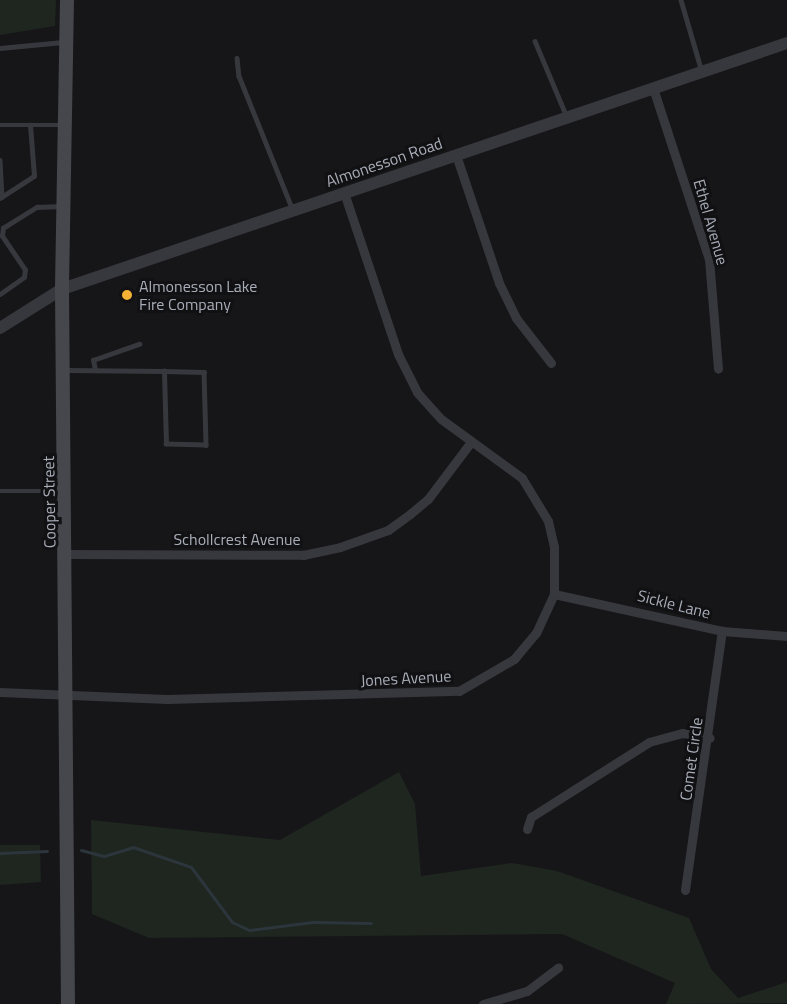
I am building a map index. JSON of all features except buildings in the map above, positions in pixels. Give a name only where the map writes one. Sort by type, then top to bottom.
[{"type":"main road","name":"Cooper Street","points":[[67,0],[62,289],[67,554],[65,696],[68,1004]]},
{"type":"street","name":"Almonesson Road","points":[[0,328],[62,289],[653,88],[786,47]]},
{"type":"street","name":"Ethel Avenue","points":[[653,88],[709,260],[718,369]]},
{"type":"street","points":[[456,155],[499,284],[516,318],[551,363]]},
{"type":"street","name":"Jones Avenue","points":[[0,693],[167,699],[459,691],[514,659],[537,633],[554,594],[554,548],[534,495],[503,461],[471,442],[428,407],[407,376],[344,193]]},
{"type":"street","name":"Schollcrest Avenue","points":[[67,554],[293,555],[340,548],[388,530],[410,514],[435,491],[471,442]]},
{"type":"street","name":"Sickle Lane","points":[[554,594],[722,631],[787,636]]},
{"type":"street","name":"Comet Circle","points":[[686,890],[710,738],[722,631]]},
{"type":"street","points":[[527,829],[531,817],[649,742],[682,732],[710,738]]},
{"type":"street","points":[[483,1004],[527,991],[558,968]]},
{"type":"lane","points":[[681,0],[702,72]]},
{"type":"lane","points":[[535,41],[567,117]]},
{"type":"lane","points":[[0,48],[66,42]]},
{"type":"lane","points":[[237,58],[239,76],[293,211]]},
{"type":"lane","points":[[0,124],[64,125]]},
{"type":"lane","points":[[0,160],[1,197],[34,177],[30,125]]},
{"type":"lane","points":[[0,294],[24,277],[25,270],[2,236],[3,228],[37,207],[63,206]]},
{"type":"lane","points":[[95,370],[93,360],[139,344]]},
{"type":"lane","points":[[63,370],[95,370],[164,371],[204,372],[206,445],[166,444],[164,371]]},
{"type":"lane","points":[[0,491],[66,491]]},
{"type":"shaded area","points":[[0,0],[56,0],[55,26],[0,35]]},
{"type":"shaded area","points":[[399,772],[415,804],[421,876],[512,863],[557,871],[689,918],[711,969],[738,998],[787,982],[787,1003],[666,1004],[675,983],[562,934],[149,938],[92,914],[91,820],[280,840]]},
{"type":"shaded area","points":[[0,845],[40,845],[41,882],[0,885]]},
{"type":"waterway","points":[[81,850],[104,856],[133,847],[191,867],[232,922],[249,930],[312,922],[371,923]]},
{"type":"waterway","points":[[0,853],[47,851]]},
{"type":"place","name":"Almonesson Lake Fire Company","points":[[127,295]]}]
